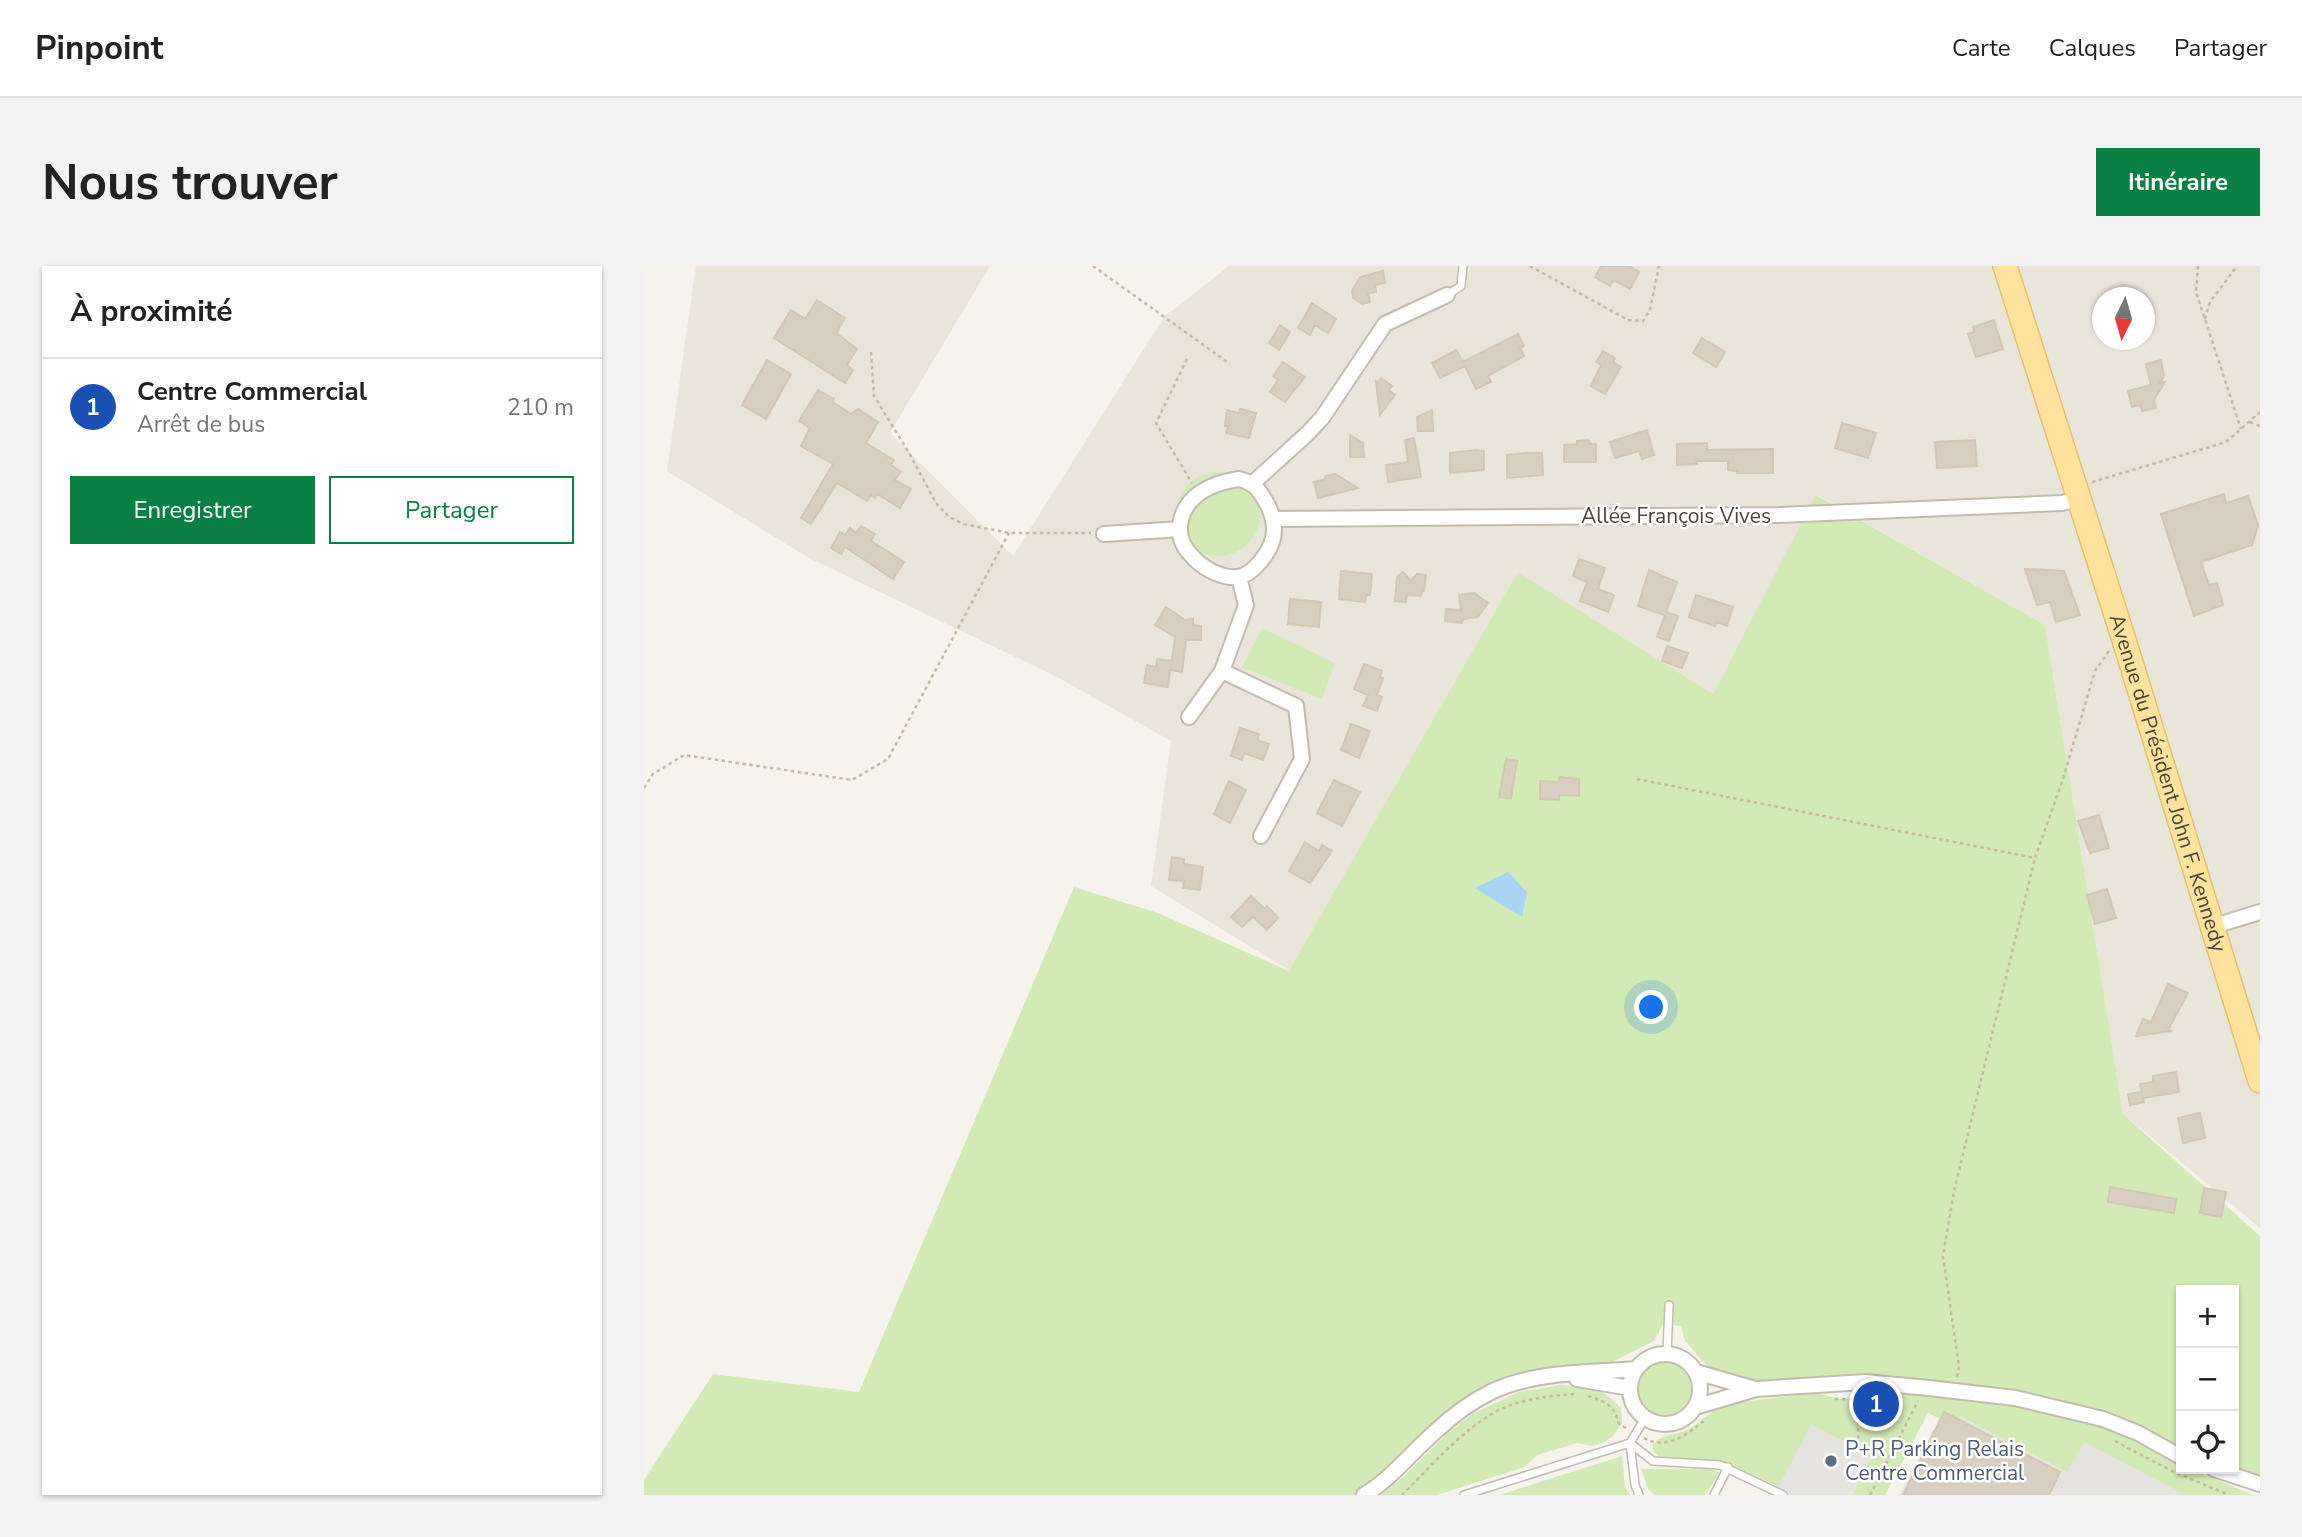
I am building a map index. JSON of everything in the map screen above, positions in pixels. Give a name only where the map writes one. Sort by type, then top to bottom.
[{"type":"main road","name":"Avenue du Président John F. Kennedy","points":[[2005,266],[2260,1081]]},
{"type":"street","points":[[1253,483],[1322,418],[1385,324],[1447,295]]},
{"type":"street","points":[[1239,480],[1253,483],[1260,490],[1273,519],[1274,538],[1267,552],[1254,569],[1239,577],[1219,574],[1204,567],[1185,547],[1180,529],[1185,508],[1199,493],[1224,482],[1239,480]]},
{"type":"street","name":"Allée François Vives","points":[[1273,519],[1779,515],[2062,503],[2076,493]]},
{"type":"street","points":[[1104,534],[1180,529]]},
{"type":"street","points":[[1189,717],[1222,671],[1246,605],[1239,577]]},
{"type":"street","points":[[1222,671],[1296,706],[1302,759],[1261,836]]},
{"type":"street","points":[[2211,927],[2260,912]]},
{"type":"street","points":[[1667,1354],[1679,1356],[1696,1372],[1699,1396],[1688,1415],[1667,1423],[1645,1418],[1634,1405],[1630,1388],[1636,1369],[1644,1360],[1667,1354]]},
{"type":"street","points":[[1364,1495],[1396,1470],[1464,1408],[1494,1391],[1525,1381],[1636,1369]]},
{"type":"street","points":[[1696,1372],[1756,1389]]},
{"type":"street","points":[[1558,1376],[1630,1388]]},
{"type":"street","points":[[1695,1407],[1756,1389],[1865,1382],[2015,1398],[2103,1419],[2138,1433],[2176,1454]]},
{"type":"street","points":[[2228,1474],[2258,1485]]},
{"type":"lane","points":[[1447,295],[1461,286],[1463,266]]},
{"type":"lane","points":[[1667,1354],[1669,1305]]},
{"type":"lane","points":[[1639,1495],[1635,1485],[1630,1443],[1645,1418]]},
{"type":"lane","points":[[1630,1443],[1653,1461],[1707,1463],[1728,1467],[1783,1495]]},
{"type":"lane","points":[[1464,1495],[1630,1443]]},
{"type":"lane","points":[[1714,1495],[1728,1467]]},
{"type":"path","points":[[1093,266],[1230,364]]},
{"type":"path","points":[[1530,266],[1636,322],[1643,321],[1650,310],[1659,266]]},
{"type":"path","points":[[2198,266],[2196,292],[2241,429]]},
{"type":"path","points":[[2205,318],[2210,302],[2237,266]]},
{"type":"path","points":[[871,352],[874,396],[936,503],[949,517],[964,524],[1009,533],[1104,534]]},
{"type":"path","points":[[1187,359],[1156,423],[1199,493]]},
{"type":"path","points":[[2076,493],[2226,442],[2260,412]]},
{"type":"path","points":[[2249,422],[2260,426]]},
{"type":"path","points":[[644,788],[653,774],[684,755],[852,780],[888,759],[1009,533]]},
{"type":"path","points":[[1955,1391],[1959,1366],[1943,1256],[1954,1191],[2035,858],[2062,782],[2095,671],[2106,652],[2124,640]]},
{"type":"path","points":[[1637,779],[2035,858]]},
{"type":"path","points":[[1402,1495],[1463,1435],[1497,1411],[1526,1401],[1554,1395],[1581,1394],[1601,1400],[1616,1411],[1619,1424],[1651,1442],[1668,1442],[1688,1433],[1715,1412]]},
{"type":"path","points":[[1835,1399],[1894,1401],[1904,1397]]},
{"type":"path","points":[[1870,1495],[1920,1398],[1912,1398]]},
{"type":"path","points":[[1857,1400],[1859,1449]]},
{"type":"path","points":[[2111,1438],[2172,1471],[2229,1495]]},
{"type":"shaded area","points":[[696,266],[990,266],[890,433],[1013,556],[1164,317],[1229,266],[2260,266],[2260,1228],[2123,1114],[2045,625],[1817,495],[1713,694],[1518,573],[1290,971],[1151,886],[1171,741],[1057,677],[809,558],[667,471]]},
{"type":"shaded area","points":[[1959,1416],[2067,1473],[2084,1442],[2185,1495],[1899,1495],[1933,1430],[1943,1434]]},
{"type":"shaded area","name":"P+R Parking Relais Centre Commercial","points":[[1811,1424],[1872,1456],[1852,1495],[1775,1495]]},
{"type":"green space","points":[[1218,472],[1241,479],[1253,491],[1260,514],[1253,537],[1241,549],[1218,556],[1195,549],[1183,537],[1176,514],[1183,491],[1195,479]]},
{"type":"green space","points":[[1816,495],[2045,625],[2123,1114],[2260,1236],[2260,1475],[2239,1469],[2239,1285],[2176,1285],[2176,1446],[2127,1419],[2093,1408],[2008,1390],[1879,1377],[1754,1382],[1711,1370],[1685,1341],[1681,1326],[1663,1324],[1654,1341],[1608,1364],[1565,1367],[1505,1382],[1354,1495],[644,1495],[644,1480],[713,1374],[859,1392],[1074,887],[1158,913],[1289,971],[1518,572],[1713,694]]},
{"type":"green space","points":[[1262,628],[1335,663],[1322,699],[1242,667]]},
{"type":"green space","points":[[1669,1362],[1679,1366],[1687,1374],[1691,1389],[1687,1404],[1679,1412],[1659,1416],[1649,1412],[1641,1404],[1637,1384],[1641,1374],[1649,1366]]},
{"type":"green space","points":[[1561,1385],[1602,1392],[1614,1401],[1621,1408],[1622,1423],[1613,1436],[1592,1446],[1577,1443],[1537,1455],[1525,1467],[1437,1495],[1381,1495],[1472,1414],[1519,1392]]},
{"type":"green space","points":[[1909,1393],[1958,1398],[2081,1420],[2104,1427],[2176,1463],[2176,1474],[2203,1474],[2253,1495],[2185,1495],[2084,1443],[2068,1473],[1959,1416],[1953,1425],[1928,1413],[1885,1495],[1852,1495],[1872,1456],[1811,1425],[1779,1487],[1718,1460],[1662,1459],[1653,1451],[1653,1446],[1660,1439],[1687,1430],[1725,1404],[1808,1394],[1822,1394],[1839,1399],[1893,1399]]},
{"type":"green space","points":[[1622,1456],[1625,1487],[1630,1495],[1499,1495]]},
{"type":"green space","points":[[1641,1469],[1708,1469],[1720,1472],[1705,1495],[1655,1495],[1648,1489]]},
{"type":"water","points":[[1508,872],[1527,892],[1522,917],[1475,888]]},
{"type":"building","points":[[1601,266],[1629,266],[1639,272],[1630,289],[1613,280],[1610,286],[1595,277]]},
{"type":"building","points":[[1383,271],[1385,283],[1375,285],[1376,292],[1368,293],[1370,302],[1362,304],[1353,298],[1352,291],[1360,277]]},
{"type":"building","points":[[817,300],[845,318],[836,333],[857,349],[847,365],[853,370],[845,383],[774,338],[791,310],[805,319]]},
{"type":"building","points":[[1312,303],[1336,319],[1328,333],[1315,325],[1310,335],[1298,328]]},
{"type":"building","points":[[1994,320],[2003,349],[1976,357],[1968,334],[1974,332],[1973,327]]},
{"type":"building","points":[[1280,325],[1290,332],[1279,350],[1269,343]]},
{"type":"building","points":[[1518,334],[1524,346],[1520,348],[1524,356],[1488,376],[1491,382],[1476,389],[1465,366],[1440,378],[1432,363],[1456,350],[1463,362]]},
{"type":"building","points":[[1702,338],[1725,352],[1716,367],[1693,353]]},
{"type":"building","points":[[1603,351],[1615,358],[1613,362],[1621,367],[1605,394],[1591,386],[1601,365],[1596,362]]},
{"type":"building","points":[[767,360],[791,374],[766,419],[742,405]]},
{"type":"building","points":[[2161,360],[2164,376],[2160,383],[2165,382],[2154,400],[2156,408],[2142,411],[2140,405],[2132,407],[2128,391],[2151,385],[2146,364]]},
{"type":"building","points":[[1283,362],[1305,377],[1285,402],[1270,392],[1278,380],[1273,376]]},
{"type":"building","points":[[1381,378],[1392,386],[1389,390],[1395,395],[1380,415],[1376,381]]},
{"type":"building","points":[[818,390],[834,399],[833,402],[851,414],[858,409],[878,422],[866,443],[894,460],[891,465],[901,472],[895,480],[911,489],[900,508],[877,494],[875,498],[871,495],[867,501],[837,483],[811,524],[801,518],[833,464],[801,446],[810,428],[799,421]]},
{"type":"building","points":[[1240,409],[1256,413],[1249,438],[1226,433],[1227,410],[1239,413]]},
{"type":"building","points":[[1432,410],[1433,431],[1418,431],[1417,417]]},
{"type":"building","points":[[1842,423],[1876,433],[1868,458],[1835,448]]},
{"type":"building","points":[[1647,430],[1654,455],[1642,459],[1639,451],[1615,458],[1610,442]]},
{"type":"building","points":[[1350,435],[1363,443],[1364,457],[1350,457]]},
{"type":"building","points":[[1414,438],[1421,477],[1388,482],[1386,465],[1408,462],[1405,440]]},
{"type":"building","points":[[1589,440],[1590,444],[1596,444],[1596,462],[1564,462],[1564,445]]},
{"type":"building","points":[[1975,440],[1977,466],[1937,468],[1935,442]]},
{"type":"building","points":[[1707,443],[1707,450],[1773,449],[1773,473],[1737,473],[1728,470],[1728,461],[1696,461],[1697,464],[1677,465],[1677,444]]},
{"type":"building","points":[[1484,451],[1484,470],[1450,473],[1450,453]]},
{"type":"building","points":[[1542,453],[1543,475],[1507,478],[1507,455]]},
{"type":"building","points":[[1335,474],[1358,488],[1318,498],[1314,482]]},
{"type":"building","points":[[2224,494],[2226,503],[2248,496],[2258,525],[2252,545],[2201,562],[2209,585],[2217,583],[2223,605],[2194,616],[2161,514]]},
{"type":"building","points":[[861,526],[875,534],[871,541],[904,562],[893,579],[845,547],[841,554],[831,548],[840,532],[845,535],[850,528],[856,533]]},
{"type":"building","points":[[1579,559],[1605,568],[1598,589],[1614,595],[1608,612],[1580,601],[1587,582],[1573,576]]},
{"type":"building","points":[[2025,569],[2064,571],[2080,615],[2056,622],[2050,602],[2037,605]]},
{"type":"building","points":[[1649,570],[1677,582],[1666,612],[1678,616],[1669,641],[1657,637],[1665,615],[1638,606]]},
{"type":"building","points":[[1341,571],[1372,574],[1370,595],[1366,595],[1365,602],[1339,599]]},
{"type":"building","points":[[1403,572],[1411,581],[1417,574],[1426,575],[1421,596],[1407,595],[1406,602],[1395,601],[1397,577]]},
{"type":"building","points":[[1474,593],[1488,603],[1478,617],[1463,619],[1462,623],[1445,621],[1446,609],[1461,610],[1459,595]]},
{"type":"building","points":[[1696,595],[1733,607],[1727,626],[1717,622],[1715,626],[1689,617]]},
{"type":"building","points":[[1290,599],[1321,602],[1319,627],[1288,624]]},
{"type":"building","points":[[1166,607],[1185,620],[1193,619],[1193,625],[1201,626],[1201,640],[1186,640],[1182,672],[1170,670],[1168,687],[1144,683],[1147,665],[1156,667],[1157,659],[1172,661],[1175,637],[1155,625]]},
{"type":"building","points":[[1667,646],[1688,653],[1682,668],[1662,661]]},
{"type":"building","points":[[1364,664],[1382,671],[1380,677],[1383,678],[1377,695],[1382,697],[1377,711],[1363,706],[1368,695],[1354,689]]},
{"type":"building","points":[[1351,724],[1370,731],[1359,758],[1341,750]]},
{"type":"building","points":[[1240,728],[1259,734],[1257,740],[1269,744],[1263,760],[1244,753],[1242,760],[1231,756]]},
{"type":"building","points":[[1506,759],[1517,761],[1511,798],[1499,797]]},
{"type":"building","points":[[1559,777],[1579,779],[1579,796],[1559,795],[1559,800],[1540,799],[1540,781],[1559,782]]},
{"type":"building","points":[[1334,780],[1360,792],[1342,826],[1317,813]]},
{"type":"building","points":[[1229,781],[1246,790],[1230,823],[1214,814]]},
{"type":"building","points":[[2099,815],[2109,848],[2090,853],[2078,821]]},
{"type":"building","points":[[1305,842],[1319,851],[1322,845],[1332,851],[1310,883],[1289,871]]},
{"type":"building","points":[[1172,857],[1184,859],[1184,864],[1203,867],[1200,890],[1183,888],[1184,881],[1169,880]]},
{"type":"building","points":[[2107,889],[2116,918],[2095,924],[2087,895]]},
{"type":"building","points":[[1251,896],[1265,909],[1267,906],[1278,918],[1267,930],[1253,917],[1242,927],[1231,917]]},
{"type":"building","points":[[2168,984],[2188,993],[2168,1030],[2172,1031],[2136,1036],[2143,1019],[2151,1022]]},
{"type":"building","points":[[2176,1072],[2179,1092],[2143,1098],[2144,1102],[2130,1105],[2128,1094],[2142,1092],[2140,1084],[2153,1082],[2153,1076]]},
{"type":"building","points":[[2200,1113],[2205,1138],[2183,1143],[2178,1118]]},
{"type":"building","points":[[2110,1187],[2176,1199],[2174,1213],[2108,1202]]},
{"type":"building","points":[[2204,1188],[2226,1192],[2221,1217],[2200,1213]]},
{"type":"building","points":[[1944,1412],[2060,1472],[2049,1495],[1903,1495]]},
{"type":"place","name":"Centre Commercial","points":[[1876,1404]]},
{"type":"place","name":"P+R Parking Relais Centre Commercial","points":[[1831,1461]]}]
